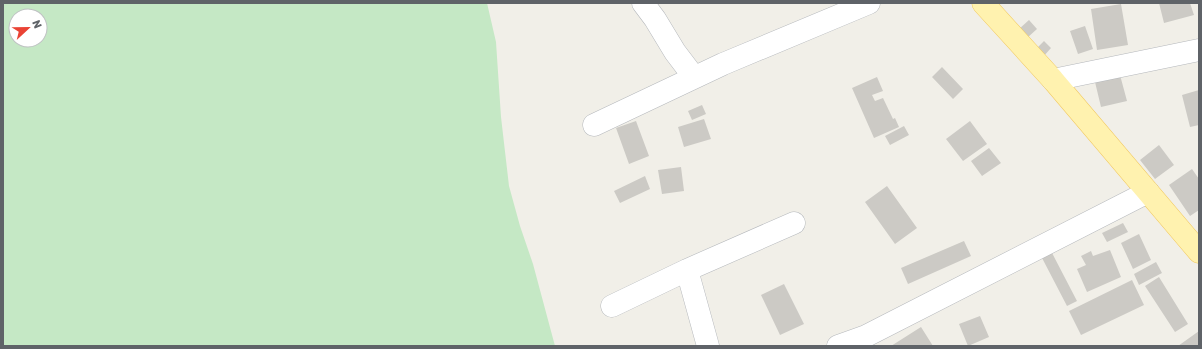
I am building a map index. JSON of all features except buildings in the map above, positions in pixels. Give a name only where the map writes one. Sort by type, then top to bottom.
[{"type":"main road","points":[[983,3],[1053,80],[1148,192],[1196,244]]},
{"type":"street","points":[[643,3],[655,19],[675,52],[694,77]]},
{"type":"street","points":[[594,125],[723,64],[869,3]]},
{"type":"street","points":[[1053,80],[1199,50]]},
{"type":"street","points":[[838,346],[867,341],[1148,192]]},
{"type":"street","points":[[612,306],[687,270],[794,223]]},
{"type":"street","points":[[687,270],[708,346]]},
{"type":"green space","points":[[3,3],[487,3],[496,42],[501,117],[509,186],[520,226],[533,264],[555,346],[3,346]]}]
